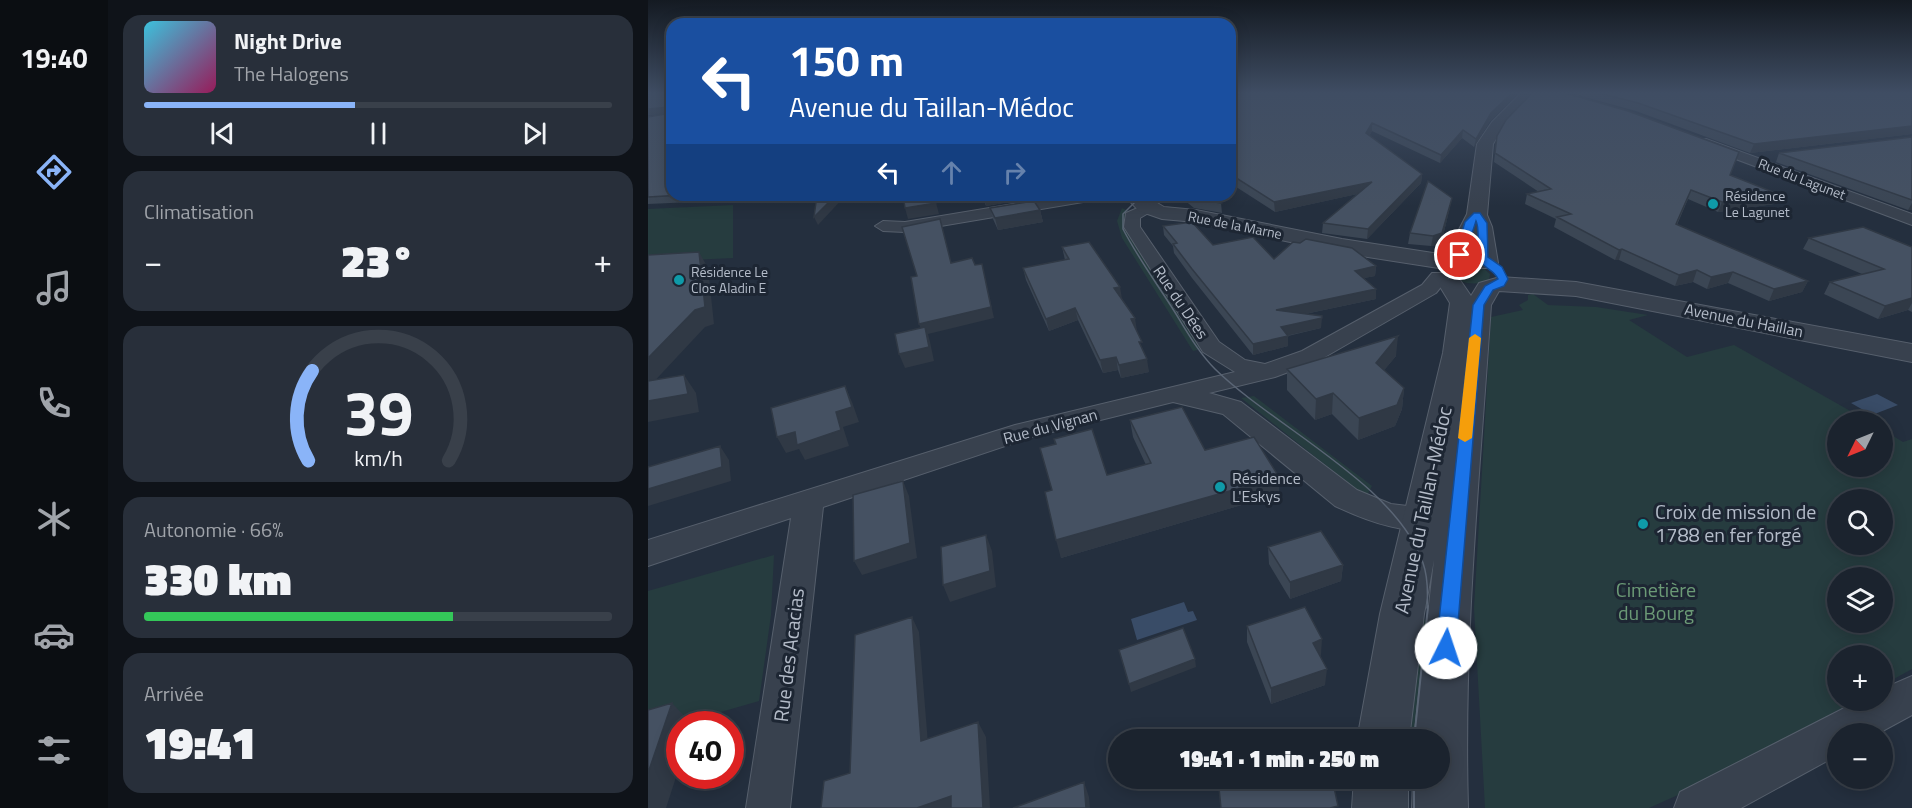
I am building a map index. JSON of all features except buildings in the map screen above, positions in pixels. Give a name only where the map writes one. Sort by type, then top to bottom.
[{"type":"street","name":"Avenue du Taillan-Médoc","points":[[1384,729],[1386,707],[1439,515],[1479,305],[1493,276],[1482,250],[1482,223],[1477,215],[1485,144],[1493,131]]},
{"type":"street","name":"Rue du Lagunet","points":[[1695,138],[1912,220]]},
{"type":"street","points":[[1749,159],[1783,154]]},
{"type":"street","points":[[883,226],[905,227],[1059,201]]},
{"type":"street","name":"Rue du Dées","points":[[1146,201],[1132,216],[1132,227],[1211,347],[1238,365],[1270,372]]},
{"type":"street","name":"Rue de la Marne","points":[[1151,201],[1173,215],[1196,216],[1342,246],[1445,271],[1493,276]]},
{"type":"street","name":"Avenue du Taillan-Médoc","points":[[1440,808],[1439,515],[1463,303],[1445,271],[1463,249],[1470,222],[1477,215]]},
{"type":"street","name":"Rue du Vignan","points":[[648,553],[1024,431],[1173,396],[1186,390],[1270,372],[1334,343],[1429,289],[1445,271]]},
{"type":"street","name":"Avenue du Haillan","points":[[1493,276],[1576,289],[1912,353]]},
{"type":"street","points":[[1173,396],[1203,399],[1232,408],[1346,498],[1372,510],[1439,515]]},
{"type":"street","name":"Rue des Acacias","points":[[768,808],[809,501]]},
{"type":"street","points":[[1696,808],[1912,694]]},
{"type":"street","points":[[1380,808],[1381,789]]},
{"type":"green space","points":[[733,205],[733,258],[648,262],[648,209]]},
{"type":"green space","points":[[1122,208],[1128,211],[1125,218],[1206,348],[1193,351],[1122,238],[1117,221]]},
{"type":"green space","points":[[1470,265],[1483,268],[1490,274],[1489,280],[1469,283],[1450,275],[1449,272],[1453,267]]},
{"type":"green space","name":"Cimetière du Bourg","points":[[1533,294],[1548,305],[1596,307],[1648,315],[1629,320],[1687,357],[1734,345],[1850,411],[1827,411],[1827,477],[1893,477],[1893,436],[1903,442],[1912,439],[1912,669],[1893,679],[1893,645],[1827,645],[1827,711],[1837,711],[1700,785],[1649,808],[1485,808],[1474,608],[1491,317],[1523,310],[1519,305],[1528,300],[1528,295]]},
{"type":"green space","points":[[1254,396],[1372,486],[1366,497],[1241,398]]},
{"type":"green space","points":[[774,555],[771,615],[759,701],[724,711],[666,711],[666,728],[648,733],[648,591]]},
{"type":"green space","points":[[1416,618],[1437,622],[1428,729],[1404,729]]},
{"type":"water","points":[[1877,394],[1898,405],[1882,411],[1865,411],[1851,403]]},
{"type":"water","points":[[1184,602],[1188,612],[1193,611],[1197,620],[1137,640],[1131,619]]},
{"type":"tram line","points":[[1136,201],[1123,214],[1123,229],[1197,347],[1215,369],[1240,391],[1331,458],[1361,482],[1387,508],[1409,534],[1423,563],[1427,585],[1427,608]]},
{"type":"tram line","points":[[1415,729],[1428,606]]},
{"type":"tram line","points":[[1414,789],[1414,808]]},
{"type":"slow traffic","points":[[1465,438],[1475,338]]},
{"type":"place","name":"Résidence Le Lagunet","points":[[1713,204]]},
{"type":"place","name":"Résidence Le Clos Aladin E","points":[[679,280]]},
{"type":"place","name":"Résidence L'Eskys","points":[[1220,487]]},
{"type":"place","name":"Croix de mission de 1788 en fer forgé","points":[[1643,524]]},
{"type":"route","points":[[1446,648],[1457,509],[1479,305],[1482,294],[1488,288],[1500,284],[1503,279],[1503,274],[1499,270],[1486,263],[1482,250],[1482,223],[1477,215],[1470,222],[1460,255]]}]
